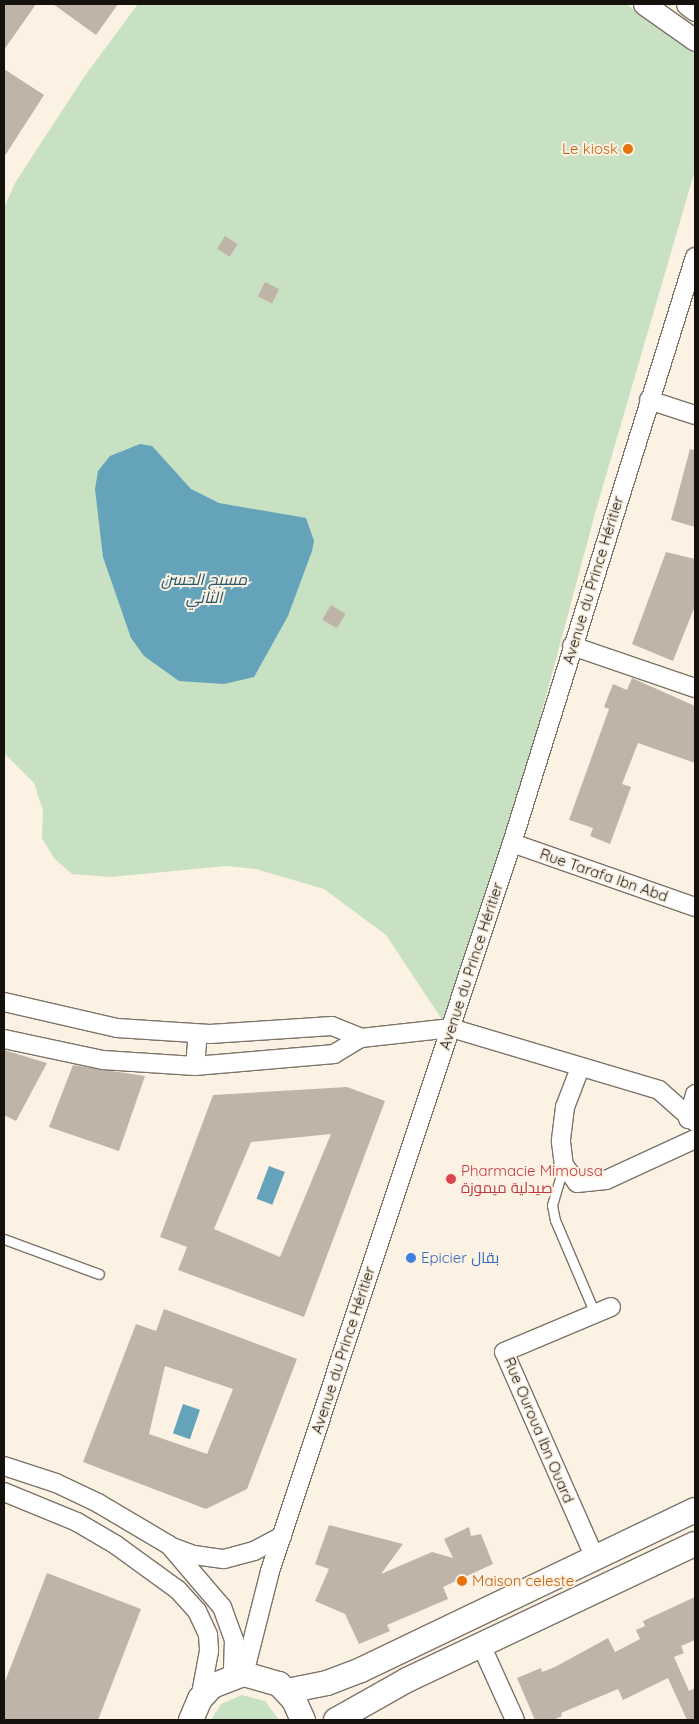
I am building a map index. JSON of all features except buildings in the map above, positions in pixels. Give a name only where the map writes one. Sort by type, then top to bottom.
[{"type":"main road","points":[[287,1691],[328,1683],[361,1670],[695,1510]]},
{"type":"main road","points":[[336,1720],[381,1694],[695,1544]]},
{"type":"main road","points":[[191,1720],[200,1698],[212,1686],[239,1675],[270,1679],[287,1691],[302,1720]]},
{"type":"street","points":[[644,4],[695,40]]},
{"type":"street","points":[[687,4],[695,10]]},
{"type":"street","name":"Avenue du Prince Héritier","points":[[239,1675],[282,1536],[512,842],[695,257]]},
{"type":"street","points":[[649,400],[695,415]]},
{"type":"street","points":[[572,646],[695,688]]},
{"type":"street","name":"Rue Tarafa Ibn Abd","points":[[512,842],[695,907]]},
{"type":"street","points":[[4,1002],[116,1028],[198,1034],[332,1026],[361,1038]]},
{"type":"street","points":[[4,1039],[103,1060],[195,1066],[334,1054],[361,1038],[451,1028],[658,1090],[691,1120]]},
{"type":"street","points":[[195,1066],[198,1034]]},
{"type":"street","points":[[580,1068],[565,1107],[561,1142],[564,1165],[572,1180],[585,1185],[606,1180],[695,1139]]},
{"type":"street","points":[[691,1120],[695,1094]]},
{"type":"street","name":"Rue Ouroua Ibn Ouard","points":[[595,1558],[504,1352],[603,1310]]},
{"type":"street","points":[[4,1466],[56,1484],[98,1503],[169,1545],[194,1555],[224,1559],[254,1551],[282,1536]]},
{"type":"street","points":[[4,1492],[59,1514],[116,1544],[178,1590],[197,1611],[208,1635],[209,1651],[200,1698]]},
{"type":"street","points":[[169,1545],[222,1607],[234,1640],[239,1675]]},
{"type":"street","points":[[482,1645],[515,1720]]},
{"type":"lane","points":[[564,1165],[552,1205],[555,1220],[603,1310]]},
{"type":"lane","points":[[4,1239],[99,1274]]},
{"type":"green space","points":[[138,4],[626,4],[695,53],[695,170],[596,510],[524,778],[445,1024],[386,935],[324,889],[256,869],[227,866],[110,877],[72,874],[54,858],[42,838],[43,810],[34,783],[4,753],[4,208],[15,183],[84,77]]},
{"type":"green space","points":[[242,1695],[265,1701],[279,1720],[211,1720],[221,1704]]},
{"type":"water","name":"مسبح الحسن الثاني","points":[[140,444],[152,446],[191,489],[219,503],[306,518],[314,541],[312,551],[288,616],[254,677],[224,684],[179,681],[144,656],[131,638],[103,557],[95,489],[98,471],[110,456]]},
{"type":"water","points":[[269,1166],[285,1172],[272,1205],[256,1199]]},
{"type":"water","points":[[183,1404],[200,1410],[190,1439],[173,1433]]},
{"type":"place","name":"Le kiosk","points":[[628,149]]},
{"type":"place","name":"Pharmacie Mimousa صيدلية ميموزة","points":[[451,1179]]},
{"type":"place","name":"Epicier بقال","points":[[411,1258]]},
{"type":"place","name":"Maison celeste","points":[[462,1581]]}]
